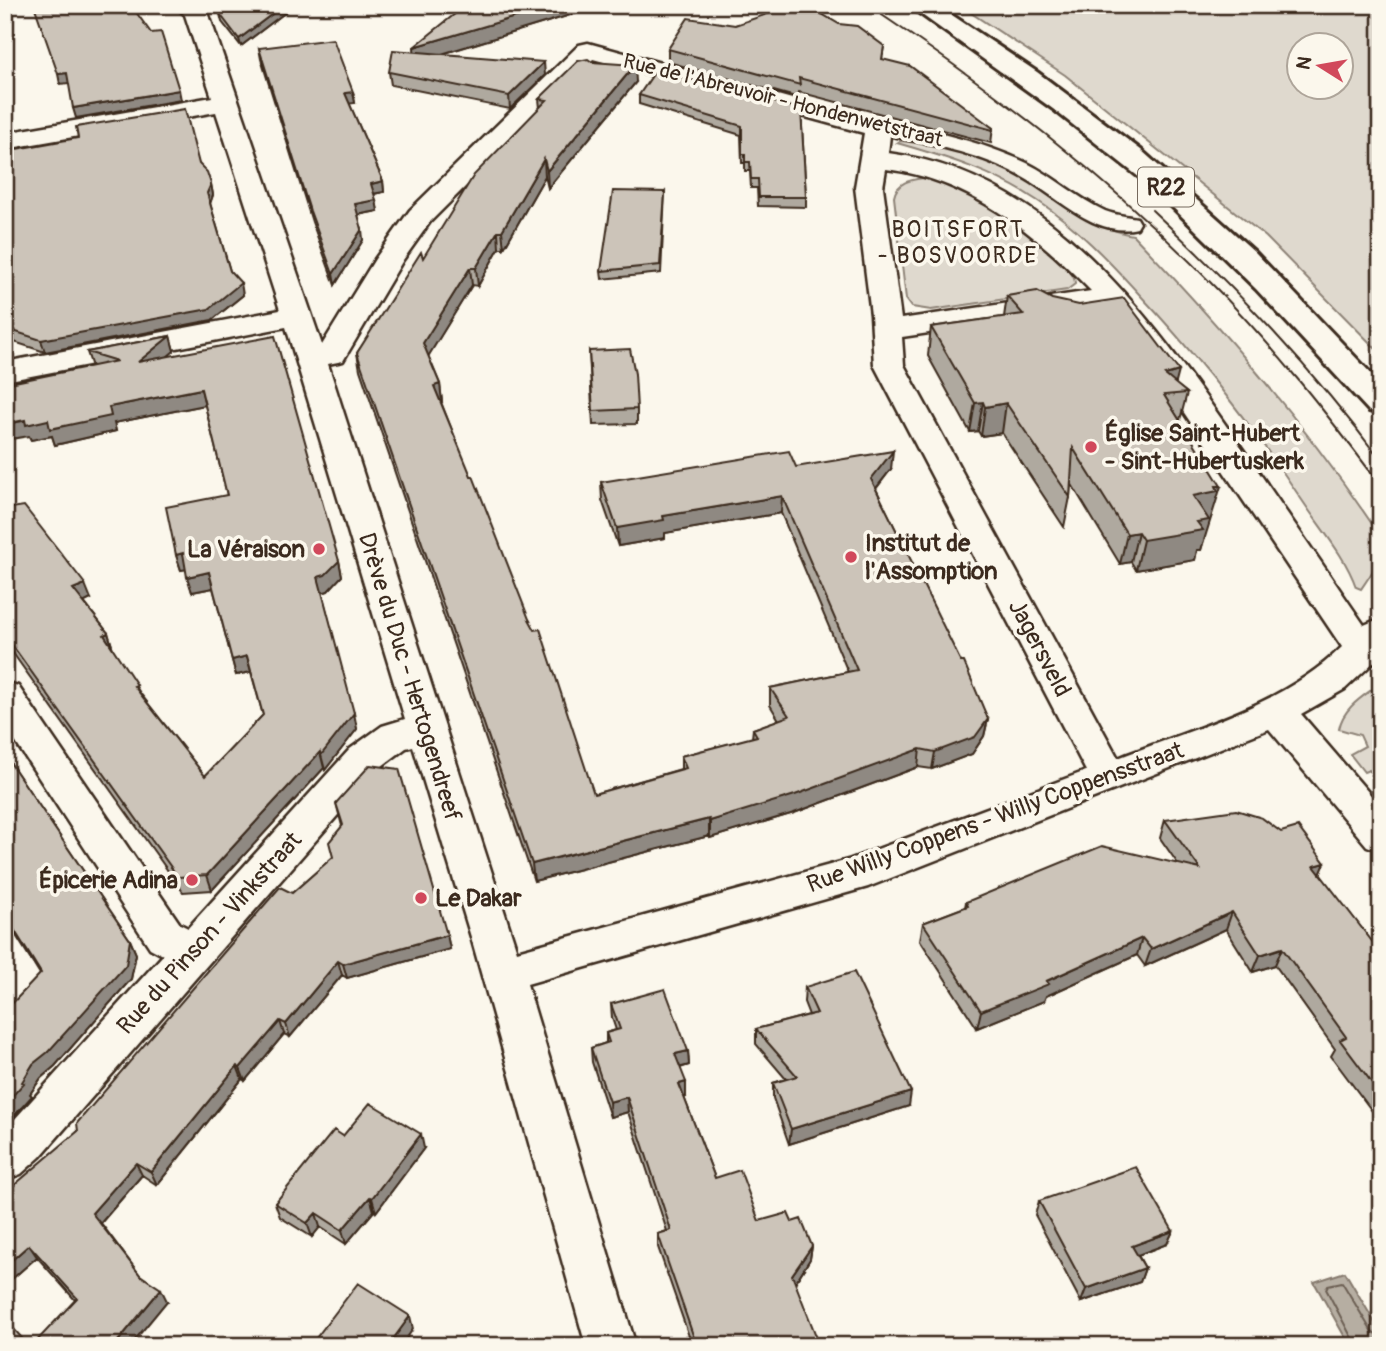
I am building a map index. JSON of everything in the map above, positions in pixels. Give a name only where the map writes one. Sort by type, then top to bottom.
[{"type":"main road","name":"R22","points":[[920,5],[1087,120],[1195,211],[1299,313],[1381,404]]},
{"type":"street","name":"Drève du Duc - Hertogendreef","points":[[196,8],[224,103],[297,316],[427,729],[611,1346]]},
{"type":"street","name":"Rue de l'Abreuvoir - Hondenwetstraat","points":[[310,359],[332,354],[389,259],[420,216],[588,50],[848,122],[936,138],[1019,167],[1099,217],[1129,223]]},
{"type":"street","points":[[5,141],[224,103]]},
{"type":"street","name":"Jagersveld","points":[[878,127],[869,187],[889,365],[1109,778]]},
{"type":"street","points":[[874,159],[909,163],[942,172],[977,188],[1023,215],[1114,297],[1138,324],[1372,640]]},
{"type":"street","points":[[887,330],[1114,297]]},
{"type":"street","points":[[5,372],[297,316]]},
{"type":"street","name":"Rue Willy Coppens - Willy Coppensstraat","points":[[501,973],[854,875],[1109,778],[1276,710],[1332,679],[1372,640]]},
{"type":"street","points":[[5,696],[165,936],[193,950]]},
{"type":"street","points":[[1276,710],[1381,835]]},
{"type":"street","name":"Rue du Pinson - Vinkstraat","points":[[5,1159],[24,1142],[363,759],[395,736],[427,729]]},
{"type":"shaded area","points":[[959,5],[1381,5],[1381,354],[1266,237],[1065,75]]},
{"type":"shaded area","points":[[900,141],[946,148],[991,161],[1033,182],[1102,226],[1133,235],[1197,304],[1288,410],[1372,524],[1379,543],[1378,558],[1361,589],[1356,587],[1334,545],[1227,397],[1162,319],[1092,244],[1066,221],[1022,191],[970,166],[897,143]]},
{"type":"shaded area","points":[[931,178],[982,199],[1048,249],[1072,275],[1075,284],[1067,290],[931,310],[912,307],[906,299],[894,197],[901,185]]},
{"type":"shaded area","points":[[1381,683],[1381,784],[1369,770],[1364,772],[1350,754],[1365,746],[1360,735],[1339,729],[1350,708]]},
{"type":"water","points":[[1345,1272],[1381,1333],[1381,1346],[1350,1346],[1314,1282]]},
{"type":"building","points":[[34,5],[131,5],[151,33],[161,32],[179,90],[73,108],[67,73],[58,74]]},
{"type":"building","points":[[232,5],[284,5],[239,39],[220,14]]},
{"type":"building","points":[[466,5],[556,5],[414,47]]},
{"type":"building","points":[[794,5],[804,8],[808,6],[839,24],[857,26],[884,46],[882,59],[910,66],[993,130],[799,78],[800,85],[668,49],[688,18],[735,25]]},
{"type":"building","points":[[333,39],[353,92],[345,93],[383,181],[371,184],[376,200],[355,204],[362,229],[333,274],[310,211],[259,48]]},
{"type":"building","points":[[393,50],[544,62],[509,96],[389,72]]},
{"type":"building","points":[[588,59],[592,62],[635,65],[547,171],[544,159],[502,231],[498,231],[476,268],[470,268],[423,343],[440,384],[434,386],[473,476],[529,619],[535,630],[540,629],[594,794],[686,768],[681,756],[757,736],[753,729],[789,716],[770,688],[857,670],[782,496],[663,516],[664,520],[617,528],[601,482],[789,451],[796,467],[893,451],[871,479],[961,662],[964,662],[988,719],[975,737],[935,752],[920,749],[795,795],[710,821],[709,819],[532,864],[357,353],[421,252],[423,258],[474,175],[547,100],[539,99],[578,61]]},
{"type":"building","points":[[656,70],[801,109],[806,197],[759,197],[758,179],[751,179],[750,162],[745,162],[745,154],[742,154],[742,126],[639,95]]},
{"type":"building","points":[[185,109],[199,164],[207,172],[211,184],[207,193],[230,271],[241,283],[209,309],[41,340],[7,329],[5,151],[78,138],[76,127]]},
{"type":"building","points":[[613,191],[665,192],[660,265],[601,271]]},
{"type":"building","name":"Église Saint-Hubert - Sint-Hubertuskerk","points":[[1037,291],[1052,299],[1079,305],[1124,298],[1179,371],[1165,375],[1187,393],[1164,395],[1221,486],[1216,486],[1218,491],[1193,496],[1209,520],[1197,522],[1203,530],[1143,540],[1138,532],[1127,534],[1073,448],[1070,497],[1006,403],[985,407],[983,402],[975,403],[931,327],[1023,314],[1007,296]]},
{"type":"building","points":[[170,336],[138,362],[275,336],[339,561],[325,575],[318,577],[354,713],[321,755],[320,752],[207,875],[178,877],[5,635],[5,509],[24,506],[85,584],[73,589],[108,633],[104,635],[137,685],[134,686],[205,776],[263,715],[247,656],[232,660],[209,572],[187,577],[183,553],[176,555],[166,507],[227,495],[201,389],[109,407],[111,416],[50,429],[48,420],[26,425],[25,420],[5,424],[5,384],[117,361],[87,352]]},
{"type":"building","points":[[630,349],[637,409],[593,411],[589,351]]},
{"type":"building","points":[[5,755],[130,940],[126,965],[48,1052],[33,1064],[22,1082],[24,1083],[5,1104],[5,1011],[41,973],[5,915]]},
{"type":"building","points":[[370,765],[399,769],[447,935],[343,964],[338,961],[286,1024],[280,1021],[240,1068],[237,1066],[151,1172],[136,1163],[92,1213],[140,1275],[161,1289],[114,1346],[32,1346],[77,1298],[29,1245],[5,1266],[5,1193],[78,1131],[77,1123],[280,887],[292,893],[333,857],[329,842],[343,825],[336,803]]},
{"type":"building","points":[[1236,810],[1262,818],[1281,832],[1298,827],[1325,863],[1314,866],[1381,953],[1381,1095],[1340,1040],[1346,1037],[1282,948],[1260,955],[1232,912],[1151,949],[1142,938],[1046,981],[1049,984],[981,1011],[923,923],[968,906],[966,902],[1102,846],[1200,869],[1165,820]]},
{"type":"building","points":[[854,972],[911,1092],[791,1129],[773,1083],[797,1076],[756,1029],[817,1013],[805,987]]},
{"type":"building","points":[[665,989],[688,1051],[675,1054],[686,1082],[679,1084],[715,1178],[740,1170],[759,1221],[788,1213],[792,1222],[801,1219],[812,1246],[792,1275],[820,1346],[692,1346],[695,1341],[658,1234],[671,1230],[627,1097],[609,1102],[591,1048],[609,1042],[606,1033],[620,1029],[611,1004]]},
{"type":"building","points":[[370,1103],[421,1134],[372,1198],[370,1197],[342,1230],[316,1213],[307,1223],[275,1203],[334,1130],[343,1136]]},
{"type":"building","points":[[1136,1167],[1173,1231],[1132,1246],[1145,1268],[1086,1289],[1039,1201]]},
{"type":"building","points":[[358,1283],[410,1316],[388,1346],[310,1346]]},
{"type":"building","points":[[5,1319],[29,1346],[5,1346]]},
{"type":"tram line","points":[[867,5],[1046,134],[1171,243],[1278,356],[1381,486]]},
{"type":"tram line","points":[[1152,210],[1272,330],[1328,394],[1381,461]]},
{"type":"place","name":"Église Saint-Hubert - Sint-Hubertuskerk","points":[[1091,447]]},
{"type":"place","name":"La Véraison","points":[[319,549]]},
{"type":"place","name":"Institut de l'Assomption","points":[[851,557]]},
{"type":"place","name":"Épicerie Adina","points":[[192,880]]},
{"type":"place","name":"Le Dakar","points":[[421,898]]},
{"type":"district","name":"BOITSFORT - BOSVOORDE","points":[[958,242]]}]
